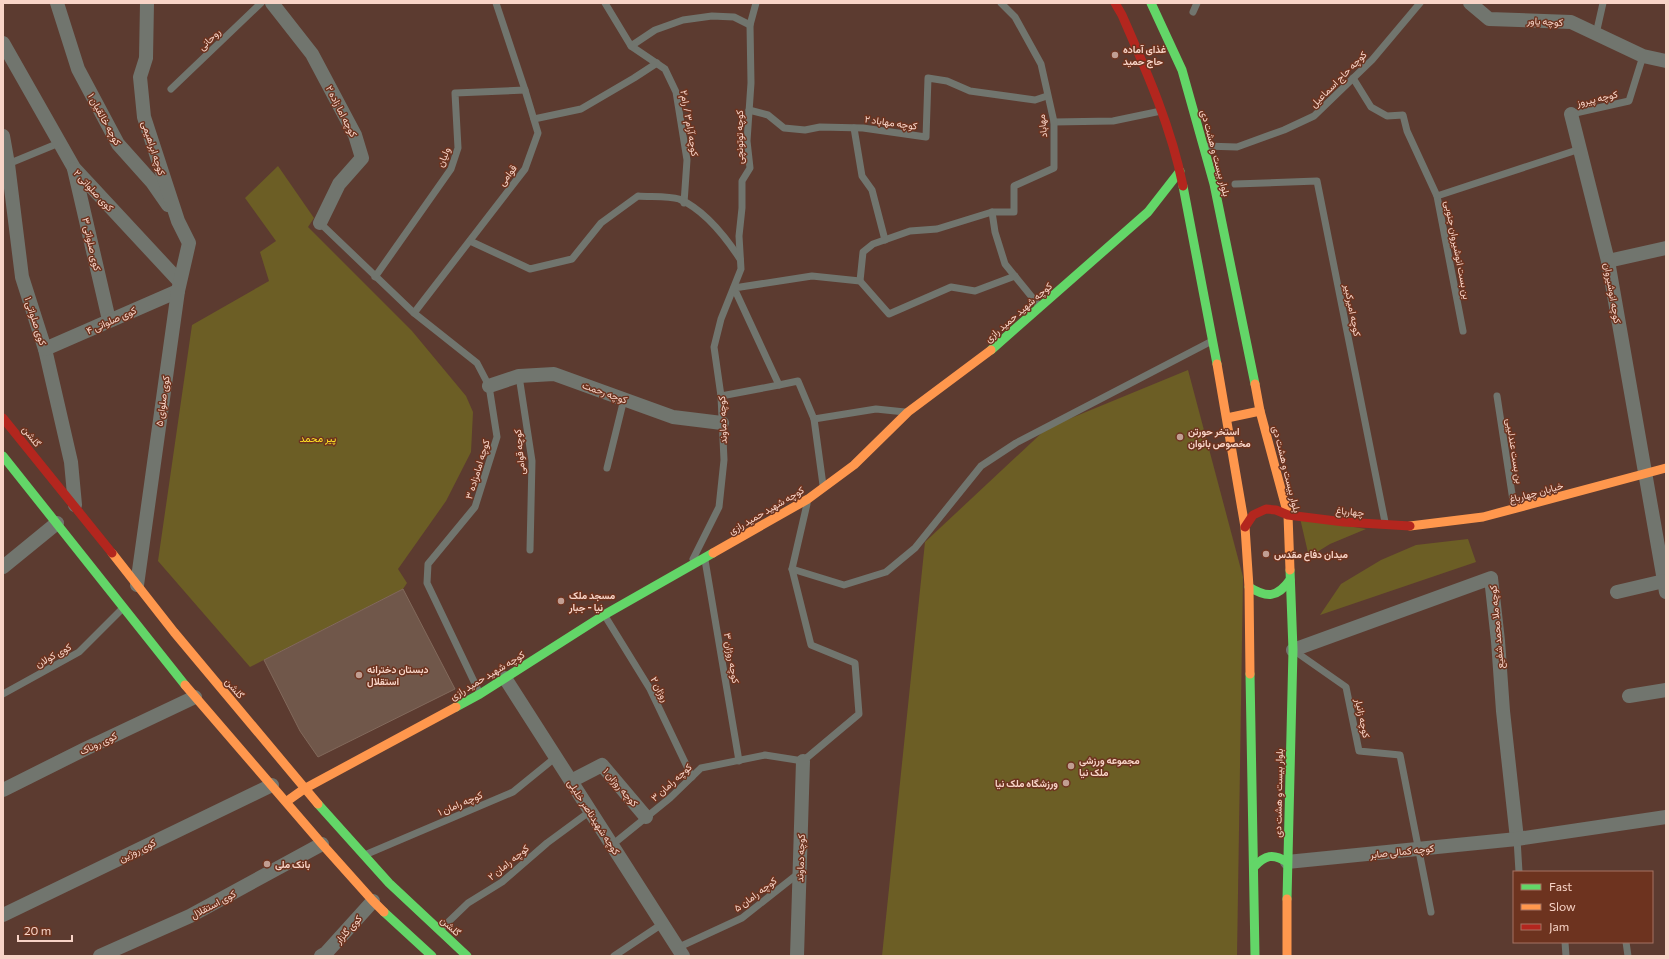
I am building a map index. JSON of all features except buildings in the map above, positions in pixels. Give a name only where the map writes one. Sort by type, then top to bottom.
[{"type":"main road","points":[[1115,3],[1122,15],[1156,92],[1180,171],[1246,527],[1249,587],[1255,956]]},
{"type":"main road","name":"بلوار بیست و هشت دی","points":[[1151,3],[1182,70],[1214,184],[1260,411],[1288,515],[1293,650],[1287,862],[1288,956]]},
{"type":"main road","name":"کوچه شهید حمید رازی","points":[[286,802],[304,789],[480,694],[604,615],[705,559],[808,499],[854,465],[908,412],[987,353],[1148,212],[1180,171]]},
{"type":"main road","points":[[1227,418],[1260,411]]},
{"type":"main road","name":"گلشن","points":[[3,418],[304,789],[389,883],[467,956]]},
{"type":"main road","points":[[3,456],[195,697],[322,844],[374,901],[430,955]]},
{"type":"main road","name":"خیابان چهارباغ","points":[[1410,526],[1482,517],[1666,468]]},
{"type":"main road","name":"چهارباغ","points":[[1246,527],[1253,515],[1266,509],[1276,510],[1288,515],[1410,526]]},
{"type":"main road","points":[[1249,587],[1258,593],[1267,596],[1278,593],[1285,588],[1290,580]]},
{"type":"main road","points":[[1254,867],[1260,860],[1270,856],[1279,857],[1287,862]]},
{"type":"street","name":"کوچه خالقیان ۱","points":[[57,3],[78,69],[118,144],[152,182],[178,221]]},
{"type":"street","name":"کوچه ابراهیمی","points":[[147,3],[146,58],[140,77],[144,117],[178,221]]},
{"type":"street","name":"کوچه اما زاده ۲","points":[[272,3],[312,54],[355,135],[362,158],[339,184],[320,223]]},
{"type":"street","name":"کوچه یاور","points":[[1470,3],[1489,18],[1571,22],[1643,56],[1666,61]]},
{"type":"street","name":"کوی صلواتی ۲","points":[[3,44],[74,168],[179,286]]},
{"type":"street","name":"کوچه انوشیروان","points":[[1571,114],[1608,261],[1665,586]]},
{"type":"street","name":"کوی صلواتی ۱","points":[[3,136],[22,277],[45,349],[71,462],[75,505]]},
{"type":"street","name":"کوی صلواتی ۳","points":[[74,168],[109,320]]},
{"type":"street","name":"کوی صلوای ۵","points":[[137,585],[179,286],[189,243],[178,221]]},
{"type":"street","points":[[1608,261],[1666,248]]},
{"type":"street","name":"کوی صلواتی ۴","points":[[45,349],[179,286]]},
{"type":"street","name":"کوچه رحمت","points":[[489,386],[519,376],[554,374],[673,416],[722,423]]},
{"type":"street","points":[[3,567],[57,523]]},
{"type":"street","name":"کوچه ملا محمد شفیع","points":[[1293,650],[1491,578],[1498,641],[1503,711],[1517,839]]},
{"type":"street","points":[[1617,592],[1665,586]]},
{"type":"street","name":"کوچه شهیدناصر خلیلی","points":[[505,678],[680,952]]},
{"type":"street","points":[[1629,696],[1666,690]]},
{"type":"street","name":"کوی روناک","points":[[3,790],[195,697]]},
{"type":"street","name":"کوچه دماوند","points":[[797,956],[803,761]]},
{"type":"street","name":"کوچه روژان ۱","points":[[571,781],[602,766],[646,817]]},
{"type":"street","name":"کوی روژین","points":[[3,915],[272,785]]},
{"type":"street","name":"کوچه کمالی صابر","points":[[1287,862],[1517,839],[1666,817]]},
{"type":"street","name":"کوی استقلال","points":[[100,956],[190,916],[322,844]]},
{"type":"street","name":"کوی گلزار","points":[[325,955],[374,901]]},
{"type":"lane","name":"روحانی","points":[[171,89],[261,3]]},
{"type":"lane","name":"قوامی","points":[[414,313],[525,169],[538,133],[526,90],[496,3]]},
{"type":"lane","name":"کوچه آرام۳ / رام۲","points":[[605,3],[631,46],[665,69],[676,92],[687,160],[684,203]]},
{"type":"lane","name":"کوچه توتونچی","points":[[741,269],[739,236],[742,208],[742,181],[750,168],[747,141],[751,83],[750,25],[756,3]]},
{"type":"lane","name":"مهاباد","points":[[992,212],[1014,212],[1014,186],[1054,168],[1054,122],[1041,64],[1015,17],[1001,3]]},
{"type":"lane","points":[[1193,12],[1197,3]]},
{"type":"lane","name":"کوچه حاج اسماعیل","points":[[1203,146],[1236,147],[1284,130],[1314,116],[1372,60],[1420,3]]},
{"type":"lane","points":[[1596,34],[1603,3]]},
{"type":"lane","points":[[631,46],[655,30],[683,20],[712,16],[734,17],[750,25]]},
{"type":"lane","name":"کوچه پیروز","points":[[1571,114],[1629,101],[1643,56]]},
{"type":"lane","points":[[534,119],[582,109],[657,63]]},
{"type":"lane","name":"کوچه مهاباد ۲","points":[[749,110],[768,115],[784,128],[805,130],[820,127],[854,128],[926,137],[928,78],[947,81],[970,92],[1034,100],[1047,96]]},
{"type":"lane","name":"بن بست انوشیروان جنوبی","points":[[1353,78],[1371,106],[1387,116],[1403,115],[1406,131],[1437,196],[1463,331]]},
{"type":"lane","name":"ولیان","points":[[376,277],[451,169],[458,148],[456,93],[526,90]]},
{"type":"lane","points":[[1054,122],[1113,121],[1162,110]]},
{"type":"lane","points":[[854,128],[862,176],[872,190],[885,240]]},
{"type":"lane","points":[[6,165],[59,143]]},
{"type":"lane","points":[[1437,196],[1580,149]]},
{"type":"lane","name":"کوچه امیرکبیر","points":[[1235,184],[1317,181],[1386,525]]},
{"type":"lane","points":[[470,241],[530,269],[572,259],[601,223],[638,196],[678,199],[697,211],[723,234],[740,259]]},
{"type":"lane","points":[[860,281],[863,252],[873,244],[910,231],[937,229],[992,212],[994,232],[1005,264],[1040,307]]},
{"type":"lane","name":"کوچه امامزاده ۳","points":[[320,223],[414,313],[477,363],[489,386],[497,437],[475,507],[428,564],[427,583],[480,694]]},
{"type":"lane","name":"کوچه دماوند","points":[[688,568],[719,508],[724,460],[722,396],[714,347],[721,319],[741,269]]},
{"type":"lane","points":[[779,385],[734,288],[812,276],[860,281],[889,314],[951,287],[976,291],[1015,276]]},
{"type":"lane","points":[[792,569],[844,584],[886,572],[914,548],[981,466],[1016,443],[1212,341]]},
{"type":"lane","name":"کوچه قوامی","points":[[519,376],[532,460],[530,550]]},
{"type":"lane","points":[[722,396],[798,381],[814,419],[823,488]]},
{"type":"lane","name":"بن بست عندلیبی","points":[[1497,396],[1514,509]]},
{"type":"lane","points":[[607,468],[624,399]]},
{"type":"lane","points":[[814,419],[876,409],[908,412]]},
{"type":"lane","points":[[803,761],[859,714],[855,663],[811,644],[792,569],[808,499]]},
{"type":"lane","name":"کوچه روژان ۳","points":[[705,559],[739,761]]},
{"type":"lane","name":"کوی کولان","points":[[3,694],[80,652],[124,608]]},
{"type":"lane","name":"روژان ۲","points":[[604,615],[650,689],[692,777]]},
{"type":"lane","name":"کوچه زانیار","points":[[1293,650],[1346,687],[1360,751],[1400,755],[1419,850]]},
{"type":"lane","name":"کوچه رامان ۳","points":[[612,845],[701,768],[765,755],[803,761]]},
{"type":"lane","name":"کوچه رامان ۱","points":[[363,855],[513,792],[556,757]]},
{"type":"lane","name":"کوچه رامان ۲","points":[[439,930],[468,904],[502,882],[547,843],[585,815],[592,814]]},
{"type":"lane","points":[[1517,839],[1520,871]]},
{"type":"lane","points":[[1419,850],[1432,912]]},
{"type":"lane","name":"کوچه رامان ۵","points":[[680,952],[742,918],[799,873]]},
{"type":"lane","points":[[614,956],[662,924]]},
{"type":"lane","points":[[1565,943],[1566,956]]},
{"type":"lane","points":[[1626,943],[1628,956]]},
{"type":"green space","name":"پیر محمد","points":[[278,166],[314,218],[308,227],[412,331],[466,396],[473,412],[471,452],[446,501],[398,569],[407,583],[403,589],[250,667],[158,561],[192,325],[269,281],[260,252],[276,241],[245,198]]},
{"type":"green space","name":"مجموعه ورزشی ملک نیا","points":[[1188,370],[1243,577],[1237,956],[882,956],[925,542],[1047,428]]},
{"type":"green space","points":[[1300,518],[1366,529],[1330,544],[1309,557]]},
{"type":"green space","points":[[1468,539],[1476,562],[1320,615],[1341,584],[1381,560],[1416,545]]},
{"type":"traffic: fast","points":[[1151,3],[1182,70],[1214,184],[1255,384]]},
{"type":"traffic: fast","points":[[991,350],[1148,212],[1180,171]]},
{"type":"traffic: fast","points":[[1183,186],[1217,364]]},
{"type":"traffic: fast","points":[[3,456],[185,685]]},
{"type":"traffic: fast","points":[[456,707],[480,694],[604,615],[713,553]]},
{"type":"traffic: fast","points":[[1287,899],[1293,650],[1290,570]]},
{"type":"traffic: fast","points":[[1249,587],[1261,593],[1271,594],[1281,590],[1290,580]]},
{"type":"traffic: fast","points":[[1250,674],[1255,956]]},
{"type":"traffic: fast","points":[[318,804],[389,883],[467,956]]},
{"type":"traffic: fast","points":[[1254,867],[1262,860],[1273,856],[1287,862]]},
{"type":"traffic: fast","points":[[384,912],[432,956]]},
{"type":"traffic: slow","points":[[713,553],[808,499],[854,465],[908,412],[991,350]]},
{"type":"traffic: slow","points":[[1217,364],[1245,527],[1249,587],[1250,674]]},
{"type":"traffic: slow","points":[[1255,384],[1260,411],[1288,515],[1290,570]]},
{"type":"traffic: slow","points":[[1227,418],[1260,411]]},
{"type":"traffic: slow","points":[[1410,526],[1483,517],[1666,468]]},
{"type":"traffic: slow","points":[[112,553],[174,632],[318,804]]},
{"type":"traffic: slow","points":[[185,685],[322,844],[384,912]]},
{"type":"traffic: slow","points":[[290,799],[304,789],[456,707]]},
{"type":"traffic: slow","points":[[1287,899],[1287,956]]},
{"type":"traffic: jam","points":[[1115,3],[1122,15],[1140,56],[1165,120],[1183,186]]},
{"type":"traffic: jam","points":[[3,418],[112,553]]},
{"type":"traffic: jam","points":[[1245,527],[1253,515],[1266,509],[1276,510],[1288,515],[1344,522],[1410,526]]},
{"type":"place","name":"غذای آماده حاج حمید","points":[[1115,55]]},
{"type":"place","name":"استخر حورتن مخصوص بانوان","points":[[1180,437]]},
{"type":"place","name":"میدان دفاع مقدس","points":[[1266,554]]},
{"type":"place","name":"مسجد ملک نیا - جبار","points":[[561,601]]},
{"type":"place","name":"دبستان دخترانه استقلال","points":[[359,675]]},
{"type":"place","name":"مجموعه ورزشی ملک نیا","points":[[1071,766]]},
{"type":"place","name":"ورزشگاه ملک نیا","points":[[1066,783]]},
{"type":"place","name":"بانک ملی","points":[[267,864]]}]
